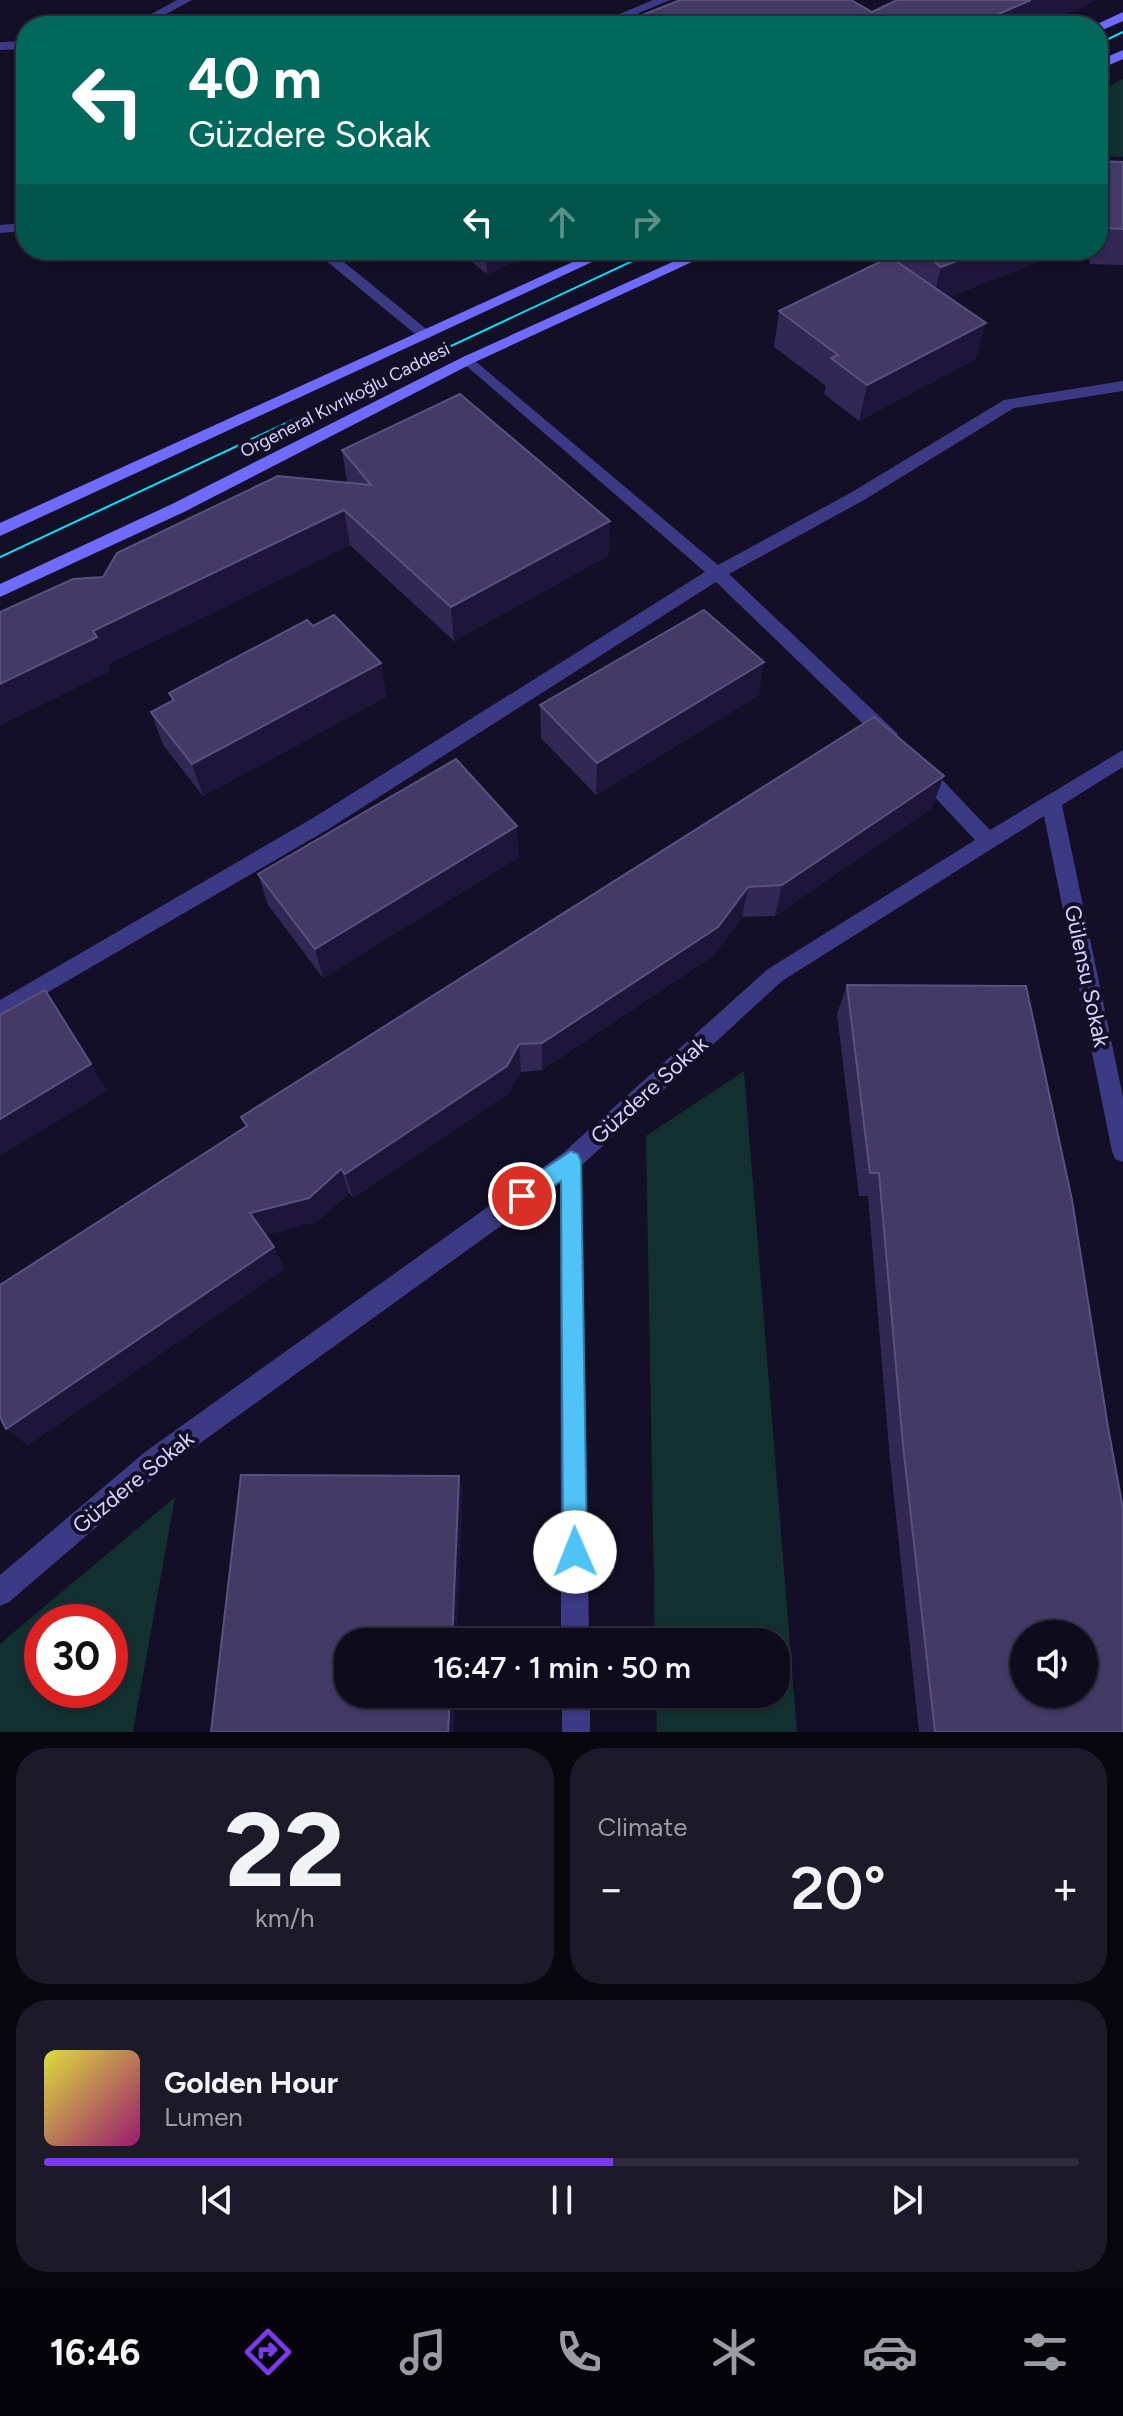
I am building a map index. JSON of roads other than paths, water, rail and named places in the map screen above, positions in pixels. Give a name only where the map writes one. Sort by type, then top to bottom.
[{"type":"main road","points":[[0,530],[589,260]]},
{"type":"main road","name":"Orgeneral Kıvrıkoğlu Caddesi","points":[[0,591],[178,508],[468,360],[689,260]]},
{"type":"street","points":[[155,16],[186,0]]},
{"type":"street","points":[[623,16],[664,0]]},
{"type":"street","points":[[332,260],[425,335]]},
{"type":"street","points":[[468,360],[846,691],[987,840]]},
{"type":"street","points":[[0,1011],[320,824],[715,574],[858,496],[1010,404],[1123,386]]},
{"type":"street","name":"Güzdere Sokak","points":[[0,1593],[154,1461],[571,1161],[775,975],[1123,757]]},
{"type":"street","name":"Gülensu Sokak","points":[[1051,801],[1123,1151]]},
{"type":"street","points":[[571,1161],[575,1628]]},
{"type":"street","points":[[576,1708],[576,1732]]},
{"type":"tram line","points":[[1108,39],[1123,32]]},
{"type":"tram line","points":[[0,557],[635,260]]}]
